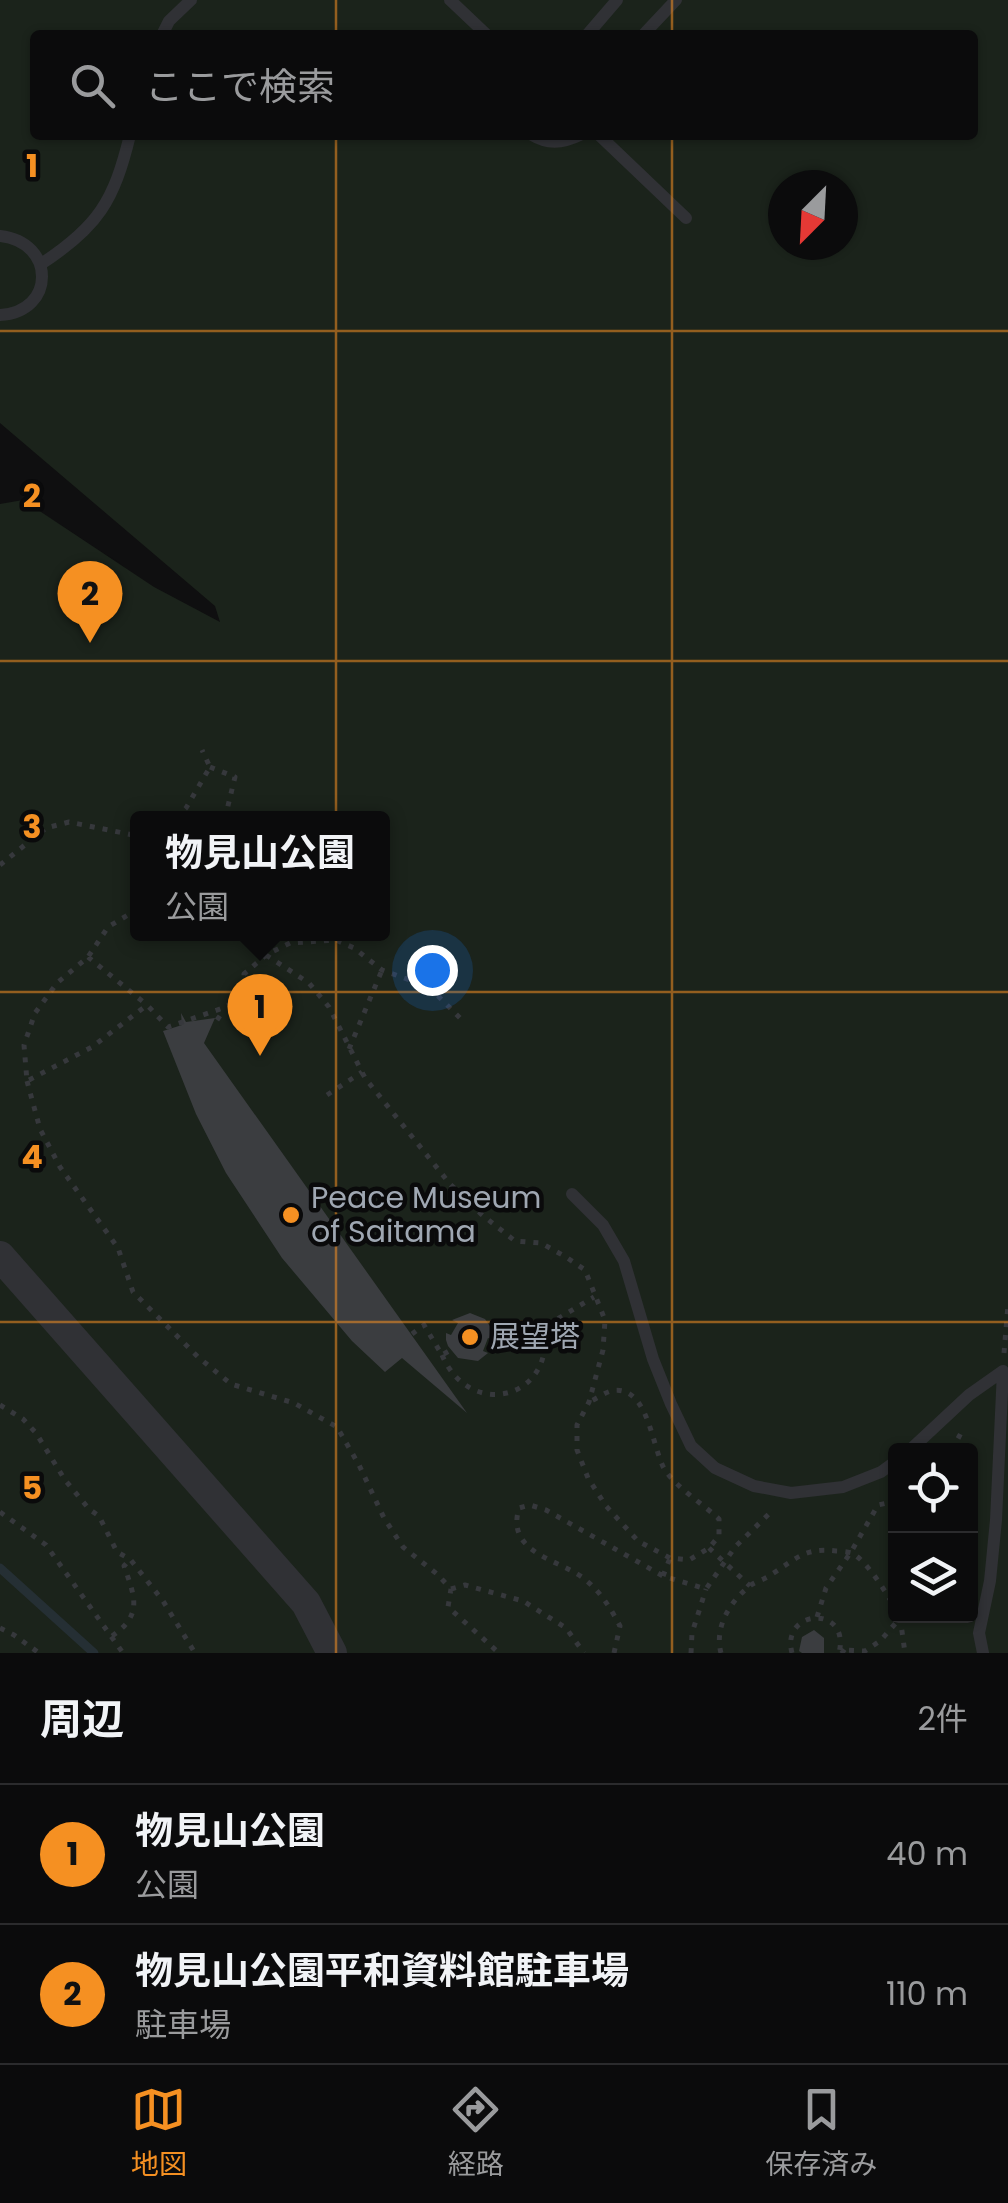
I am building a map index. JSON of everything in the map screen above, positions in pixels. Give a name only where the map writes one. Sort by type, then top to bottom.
[{"type":"street","points":[[0,1256],[306,1603],[332,1653]]},
{"type":"lane","points":[[164,30],[191,0]]},
{"type":"lane","points":[[450,0],[482,30]]},
{"type":"lane","points":[[591,30],[618,0]]},
{"type":"lane","points":[[649,30],[676,0]]},
{"type":"lane","points":[[40,264],[89,228],[109,198],[129,140]]},
{"type":"lane","points":[[604,140],[686,218]]},
{"type":"lane","points":[[0,236],[14,238],[34,252],[42,276],[33,301],[23,310],[0,314]]},
{"type":"lane","points":[[572,1194],[603,1225],[624,1261],[653,1359],[691,1446],[714,1468],[754,1486],[791,1493],[843,1486],[888,1467]]},
{"type":"lane","points":[[918,1443],[969,1395],[1003,1372]]},
{"type":"lane","points":[[983,1653],[979,1633],[990,1581],[996,1520],[1003,1372]]},
{"type":"path","points":[[202,750],[210,766],[235,777],[227,811]]},
{"type":"path","points":[[183,811],[210,766]]},
{"type":"path","points":[[0,864],[46,828],[69,822],[130,834]]},
{"type":"path","points":[[130,914],[108,927],[88,957],[57,983],[35,1013],[24,1046],[27,1081],[40,1130],[60,1168],[118,1248],[133,1292],[198,1358],[231,1384],[294,1403],[336,1427],[403,1547],[451,1590]]},
{"type":"path","points":[[88,957],[168,1027],[226,1007],[244,994],[244,974],[266,954],[290,943],[321,941]]},
{"type":"path","points":[[338,941],[382,970],[428,987],[462,1020]]},
{"type":"path","points":[[266,954],[309,983],[329,1007],[362,1072],[460,1194],[516,1241],[541,1243],[584,1270],[605,1320],[603,1350],[589,1402],[578,1425],[576,1450],[588,1478],[606,1506],[638,1542],[670,1558],[689,1560],[709,1548],[719,1536],[719,1518],[662,1466],[644,1411],[629,1394],[612,1390],[589,1402]]},
{"type":"path","points":[[348,1049],[382,970]]},
{"type":"path","points":[[27,1081],[92,1047],[147,1005]]},
{"type":"path","points":[[217,1020],[226,1007]]},
{"type":"path","points":[[327,1095],[362,1072]]},
{"type":"path","points":[[412,1334],[424,1325],[445,1353],[448,1370],[459,1382],[474,1391],[507,1393],[534,1377],[543,1360],[544,1328],[595,1296]]},
{"type":"path","points":[[1003,1372],[1008,1305]]},
{"type":"path","points":[[0,1405],[23,1418],[36,1433],[65,1480],[99,1516],[117,1552],[130,1559],[164,1601],[195,1653]]},
{"type":"path","points":[[691,1653],[692,1633],[706,1588],[735,1546],[791,1493]]},
{"type":"path","points":[[817,1617],[826,1588],[878,1505],[888,1503]]},
{"type":"path","points":[[614,1653],[620,1626],[606,1600],[584,1578],[526,1545],[515,1521],[520,1508],[530,1504],[546,1510],[663,1576],[706,1588]]},
{"type":"path","points":[[0,1512],[46,1545],[122,1653]]},
{"type":"path","points":[[709,1548],[750,1586]]},
{"type":"path","points":[[721,1653],[718,1642],[726,1612],[750,1586],[801,1553],[826,1549],[851,1552],[876,1577],[888,1596]]},
{"type":"path","points":[[663,1576],[670,1558]]},
{"type":"path","points":[[112,1636],[126,1626],[133,1610],[124,1566],[130,1559]]},
{"type":"path","points":[[451,1590],[465,1585],[523,1600],[566,1628],[584,1653]]},
{"type":"path","points":[[451,1590],[448,1607],[499,1653]]},
{"type":"path","points":[[792,1653],[791,1634],[806,1620],[817,1617],[835,1626],[842,1636],[842,1652],[865,1650],[880,1642],[895,1623]]},
{"type":"path","points":[[902,1623],[905,1653]]},
{"type":"path","points":[[0,1628],[39,1653]]},
{"type":"shaded area","points":[[0,0],[1008,0],[1008,1653],[0,1653],[0,504],[23,500],[154,587],[220,622],[215,606],[0,423]]},
{"type":"building","name":"Peace Museum of Saitama","points":[[181,1013],[186,1022],[215,1018],[204,1043],[467,1413],[402,1358],[385,1372],[352,1341],[282,1258],[226,1173],[196,1114],[163,1031],[182,1025]]},
{"type":"building","name":"展望塔","points":[[470,1313],[485,1319],[494,1332],[493,1340],[488,1338],[483,1351],[488,1353],[478,1361],[458,1358],[446,1340],[446,1333],[451,1335],[458,1323],[452,1320]]},
{"type":"building","points":[[814,1630],[824,1638],[824,1653],[802,1653],[802,1637]]},
{"type":"waterway","points":[[0,1568],[94,1653]]},
{"type":"place","name":"物見山公園平和資料館駐車場","points":[[90,643]]},
{"type":"place","name":"物見山公園","points":[[260,1056]]},
{"type":"place","name":"Peace Museum of Saitama","points":[[291,1215]]},
{"type":"place","name":"展望塔","points":[[470,1337]]}]
